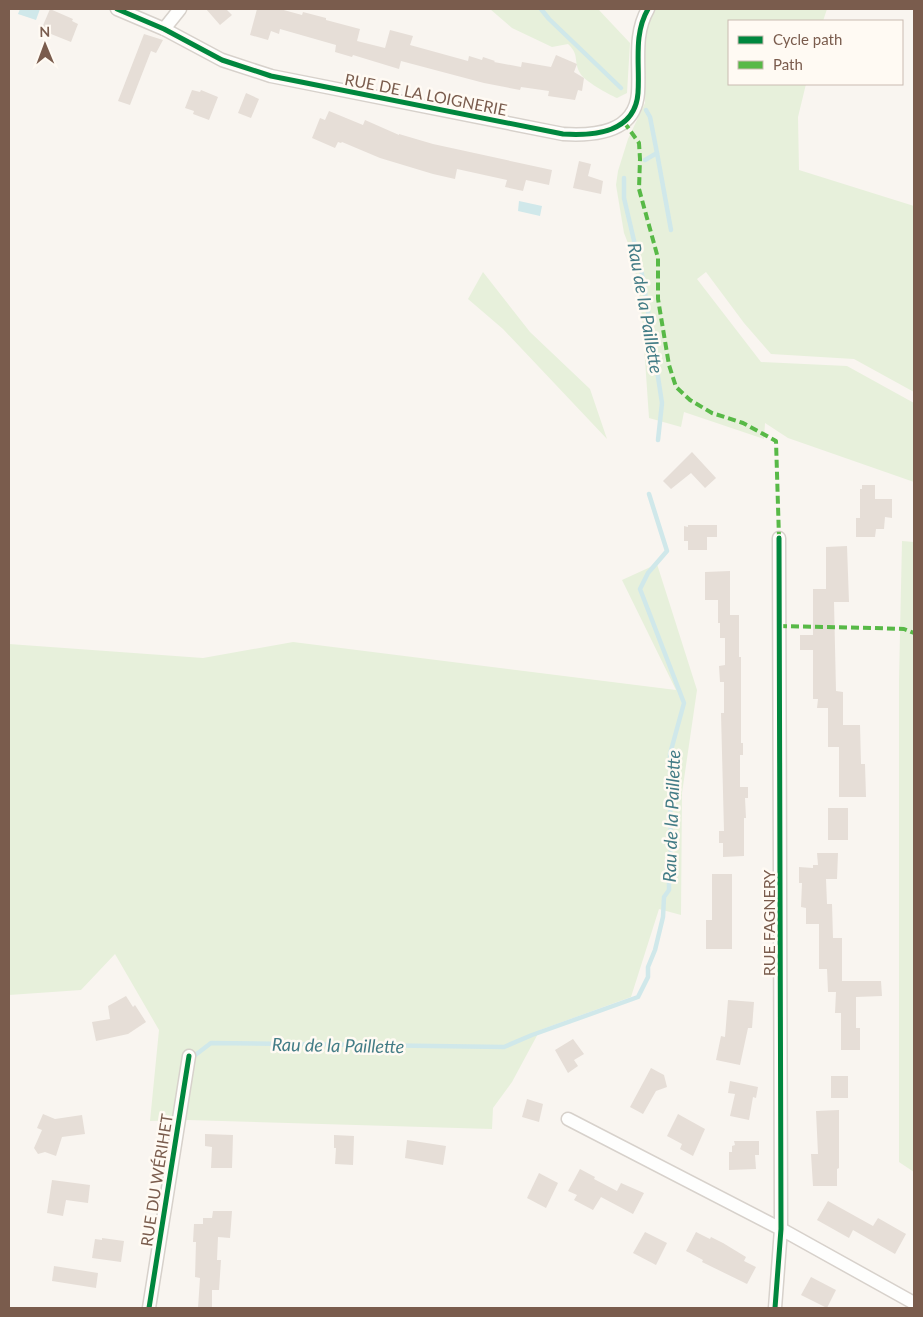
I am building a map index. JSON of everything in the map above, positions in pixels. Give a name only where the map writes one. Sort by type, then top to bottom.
[{"type":"street","name":"RUE DE LA LOIGNERIE","points":[[117,9],[164,29],[222,60],[271,76],[563,134],[585,135],[611,130],[624,122],[634,109],[638,94],[640,29],[648,9]]},
{"type":"street","points":[[164,29],[180,9]]},
{"type":"street","name":"RUE FAGNERY","points":[[775,1308],[781,1229],[779,538]]},
{"type":"street","name":"RUE DU WÉRIHET","points":[[149,1308],[188,1056]]},
{"type":"street","points":[[568,1119],[781,1229],[914,1303]]},
{"type":"green space","points":[[490,9],[598,9],[630,43],[627,93],[617,98],[586,80],[580,73],[574,51],[568,44],[552,47],[512,28]]},
{"type":"green space","points":[[652,9],[827,9],[823,20],[728,20],[728,85],[806,85],[798,117],[799,170],[914,206],[914,392],[854,359],[771,354],[744,323],[706,272],[697,279],[761,362],[847,366],[914,403],[914,482],[788,438],[765,423],[764,439],[684,412],[681,427],[649,418],[642,316],[633,256],[624,233],[616,185],[618,171],[628,139],[645,103],[643,33]]},
{"type":"green space","points":[[483,272],[530,332],[590,389],[607,439],[503,329],[468,299]]},
{"type":"green space","points":[[902,541],[914,542],[914,1172],[899,1162],[899,680]]},
{"type":"green space","points":[[657,564],[697,690],[682,793],[681,915],[659,909],[631,997],[540,1030],[512,1082],[493,1108],[492,1129],[188,1120],[150,1121],[159,1030],[115,954],[81,990],[9,995],[9,644],[203,658],[293,642],[676,690],[622,580]]},
{"type":"water","points":[[20,9],[40,9],[36,20],[18,14]]},
{"type":"water","points":[[519,201],[542,206],[540,216],[518,211]]},
{"type":"building","points":[[50,9],[73,19],[72,21],[78,24],[71,42],[41,30]]},
{"type":"building","points":[[206,9],[226,9],[232,15],[220,25]]},
{"type":"building","points":[[257,9],[280,9],[302,15],[303,12],[326,18],[326,20],[360,29],[357,41],[385,48],[390,30],[413,36],[410,45],[468,61],[469,56],[482,60],[483,57],[494,62],[521,67],[522,62],[551,67],[556,55],[577,64],[574,72],[584,78],[582,91],[578,90],[575,100],[548,96],[549,91],[521,87],[520,90],[484,83],[401,61],[399,69],[353,55],[352,57],[335,52],[336,45],[280,29],[279,34],[271,31],[268,40],[250,35]]},
{"type":"building","points":[[144,34],[163,40],[156,53],[151,51],[130,105],[118,101]]},
{"type":"building","points":[[192,90],[200,92],[201,90],[218,97],[209,120],[193,114],[194,111],[185,108]]},
{"type":"building","points":[[246,93],[259,99],[251,118],[238,113]]},
{"type":"building","points":[[329,111],[363,125],[365,120],[399,135],[433,144],[552,170],[549,185],[526,180],[523,191],[505,187],[507,180],[457,169],[455,179],[433,174],[380,158],[342,142],[338,142],[335,148],[312,138],[320,118],[325,120]]},
{"type":"building","points":[[579,161],[591,164],[588,176],[603,181],[601,194],[573,188]]},
{"type":"building","points":[[692,452],[716,478],[705,488],[691,473],[671,489],[663,481]]},
{"type":"building","points":[[862,485],[875,485],[875,499],[892,499],[892,518],[885,517],[884,529],[876,529],[875,537],[856,537],[856,518],[860,518],[860,489],[862,489]]},
{"type":"building","points":[[688,525],[717,525],[717,537],[707,537],[707,550],[688,550],[688,541],[684,541],[684,526],[688,527]]},
{"type":"building","points":[[847,546],[849,602],[834,602],[836,691],[843,692],[843,725],[860,725],[861,764],[865,764],[866,797],[839,797],[839,747],[828,747],[828,708],[817,708],[818,699],[813,699],[813,650],[800,650],[800,635],[813,635],[813,589],[826,589],[826,547]]},
{"type":"building","points":[[730,571],[730,615],[739,615],[739,657],[741,657],[741,743],[743,743],[743,755],[740,755],[740,787],[748,787],[748,798],[745,798],[744,856],[723,857],[723,843],[719,843],[719,831],[724,831],[721,713],[724,713],[724,682],[720,682],[719,666],[725,665],[725,638],[720,638],[718,600],[705,600],[705,572]]},
{"type":"building","points":[[828,808],[848,808],[848,840],[828,840]]},
{"type":"building","points":[[817,853],[838,853],[837,879],[826,879],[827,904],[832,904],[833,938],[842,938],[842,981],[881,981],[882,996],[856,997],[856,1028],[860,1028],[860,1050],[841,1050],[841,1013],[835,1013],[836,992],[828,992],[827,969],[819,969],[819,924],[806,924],[806,908],[801,907],[802,883],[799,883],[799,867],[813,868],[813,865],[818,865]]},
{"type":"building","points":[[712,874],[732,874],[732,949],[706,949],[706,920],[712,920]]},
{"type":"building","points":[[126,996],[133,1007],[135,1005],[146,1022],[128,1034],[96,1041],[92,1022],[110,1019],[108,1006]]},
{"type":"building","points":[[728,1000],[754,1002],[752,1028],[748,1028],[740,1065],[716,1060],[721,1036],[725,1037]]},
{"type":"building","points":[[573,1039],[584,1054],[574,1060],[578,1066],[568,1073],[555,1050]]},
{"type":"building","points":[[651,1068],[664,1075],[667,1087],[656,1091],[643,1114],[630,1107]]},
{"type":"building","points":[[831,1076],[848,1076],[848,1098],[831,1098]]},
{"type":"building","points":[[730,1081],[758,1087],[756,1098],[753,1097],[749,1120],[730,1116],[735,1094],[728,1093]]},
{"type":"building","points":[[527,1099],[543,1104],[539,1122],[522,1117]]},
{"type":"building","points":[[839,1110],[839,1168],[837,1169],[837,1186],[813,1186],[811,1154],[818,1154],[816,1111]]},
{"type":"building","points":[[43,1114],[55,1119],[82,1115],[85,1134],[62,1137],[56,1156],[45,1152],[38,1154],[34,1148],[42,1130],[37,1128]]},
{"type":"building","points":[[678,1114],[705,1129],[693,1156],[680,1149],[682,1144],[667,1136]]},
{"type":"building","points":[[205,1134],[233,1135],[232,1168],[211,1168],[212,1147],[205,1146]]},
{"type":"building","points":[[334,1135],[354,1136],[353,1165],[335,1164],[336,1148],[334,1148]]},
{"type":"building","points":[[407,1140],[446,1146],[443,1165],[405,1158]]},
{"type":"building","points":[[734,1141],[759,1141],[759,1155],[755,1155],[756,1169],[729,1170],[729,1152],[732,1152],[732,1146],[735,1145]]},
{"type":"building","points":[[580,1169],[617,1191],[621,1183],[644,1193],[633,1214],[601,1197],[593,1210],[574,1200],[577,1195],[568,1191]]},
{"type":"building","points":[[539,1173],[558,1183],[546,1208],[527,1198]]},
{"type":"building","points":[[52,1180],[90,1185],[88,1203],[66,1200],[63,1216],[47,1213]]},
{"type":"building","points":[[828,1201],[873,1226],[878,1218],[906,1234],[895,1254],[853,1230],[849,1238],[817,1220]]},
{"type":"building","points":[[213,1211],[232,1211],[230,1238],[218,1237],[217,1260],[221,1260],[219,1290],[212,1290],[212,1308],[198,1308],[200,1278],[195,1277],[196,1242],[193,1242],[194,1224],[203,1224],[203,1218],[212,1218]]},
{"type":"building","points":[[645,1232],[667,1243],[656,1265],[633,1253]]},
{"type":"building","points":[[696,1232],[723,1243],[746,1257],[744,1261],[756,1267],[747,1284],[702,1262],[703,1260],[686,1251]]},
{"type":"building","points":[[102,1238],[124,1241],[121,1262],[92,1258],[95,1239],[102,1240]]},
{"type":"building","points":[[54,1266],[98,1273],[96,1288],[52,1281]]},
{"type":"building","points":[[811,1277],[836,1290],[827,1308],[801,1295]]},
{"type":"waterway","name":"Rau de la Paillette","points":[[541,9],[621,88]]},
{"type":"waterway","name":"Rau de la Paillette","points":[[646,110],[650,117],[671,230]]},
{"type":"waterway","name":"Rau de la Paillette","points":[[645,160],[657,153]]},
{"type":"waterway","name":"Rau de la Paillette","points":[[624,178],[624,198],[643,279],[662,403],[658,440]]},
{"type":"waterway","name":"Rau de la Paillette","points":[[194,1056],[211,1043],[504,1047],[638,997],[648,977],[648,967],[655,950],[663,917],[664,897],[669,890],[671,878],[670,754],[684,703],[640,589],[648,573],[667,551],[649,494]]},
{"type":"marked path","points":[[624,122],[639,143],[639,189],[658,258],[658,299],[669,365],[676,387],[690,400],[712,413],[743,423],[776,441],[779,538]]},
{"type":"marked path","points":[[779,626],[904,629],[914,633]]},
{"type":"cycle path","points":[[117,9],[164,29],[222,60],[271,76],[563,134],[600,132],[621,124],[629,117],[635,106],[638,93],[640,29],[648,9]]},
{"type":"cycle path","points":[[775,1308],[781,1229],[779,538]]},
{"type":"cycle path","points":[[149,1308],[189,1056]]}]
